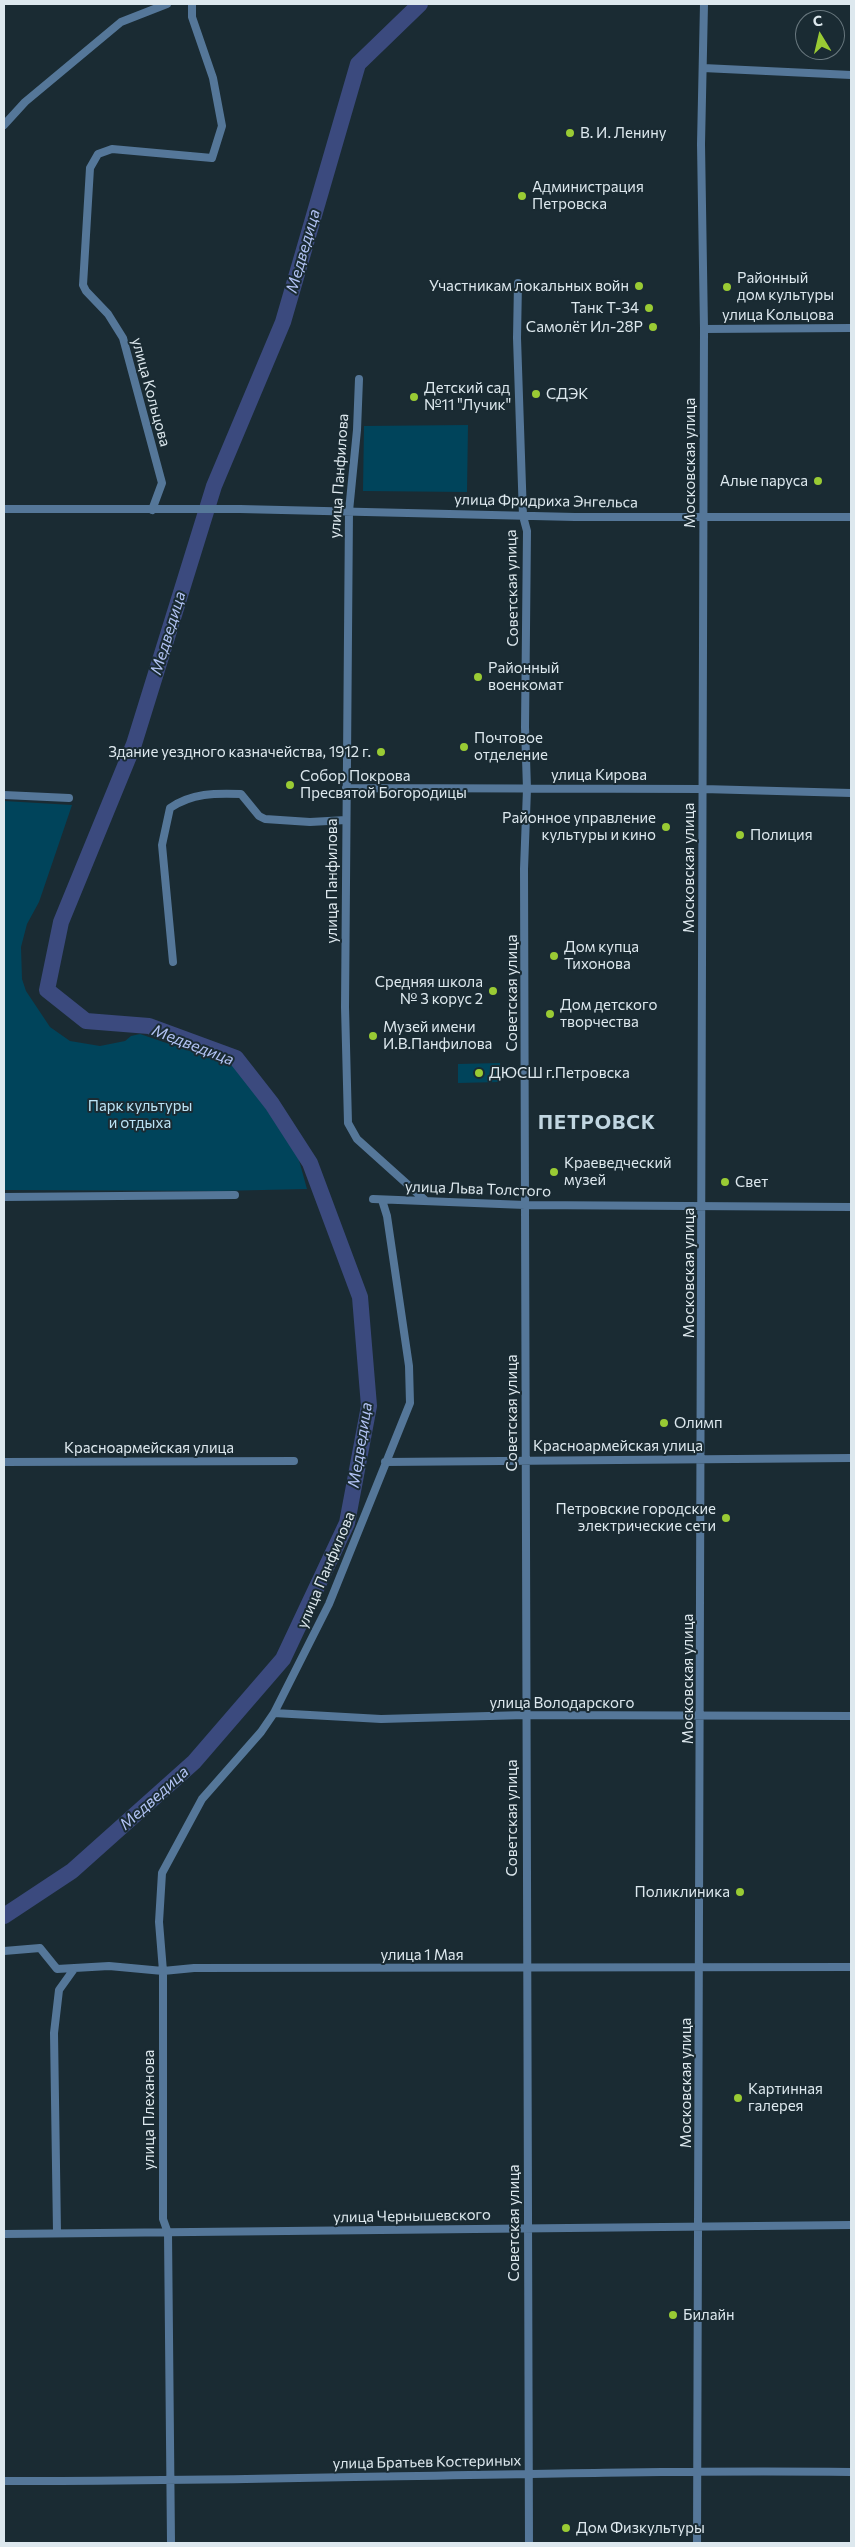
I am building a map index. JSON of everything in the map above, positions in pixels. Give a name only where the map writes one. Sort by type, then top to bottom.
[{"type":"street","points":[[4,125],[25,102],[121,22],[167,4]]},
{"type":"street","name":"улица Кольцова","points":[[153,510],[162,483],[123,338],[108,314],[86,291],[83,285],[90,168],[98,154],[112,149],[212,158],[222,126],[213,78],[192,18],[192,4]]},
{"type":"street","name":"Московская улица","points":[[697,2543],[702,1716],[704,329],[701,213],[704,4]]},
{"type":"street","points":[[703,68],[851,75]]},
{"type":"street","name":"Советская улица","points":[[518,283],[517,338],[523,516],[527,531],[525,727],[527,789],[524,869],[526,996],[525,1715],[529,2543]]},
{"type":"street","name":"улица Кольцова","points":[[704,329],[851,328]]},
{"type":"street","name":"улица Панфилова","points":[[358,379],[357,430],[349,511],[345,1007],[348,1123],[357,1139],[426,1201]]},
{"type":"street","points":[[4,509],[153,510]]},
{"type":"street","name":"улица Фридриха Энгельса","points":[[153,510],[240,509],[523,516],[851,517]]},
{"type":"street","name":"улица Кирова","points":[[346,788],[703,789],[851,793]]},
{"type":"street","points":[[172,962],[162,845],[170,808],[185,798],[217,793],[241,794],[259,816],[265,819],[310,822],[346,820]]},
{"type":"street","points":[[4,796],[69,798]]},
{"type":"street","points":[[4,1198],[235,1195]]},
{"type":"street","name":"улица Панфилова","points":[[274,1713],[329,1604],[410,1403],[409,1366],[387,1216],[378,1199]]},
{"type":"street","name":"улица Льва Толстого","points":[[378,1199],[525,1205],[851,1207]]},
{"type":"street","name":"Красноармейская улица","points":[[385,1462],[526,1460],[702,1461],[851,1458]]},
{"type":"street","name":"Красноармейская улица","points":[[4,1462],[294,1461]]},
{"type":"street","name":"улица Володарского","points":[[274,1713],[382,1719],[525,1715],[851,1716]]},
{"type":"street","name":"улица Плеханова","points":[[171,2543],[168,2233],[163,2219],[163,1971],[159,1922],[162,1873],[202,1799],[261,1732],[274,1713]]},
{"type":"street","name":"улица 1 Мая","points":[[4,1951],[40,1948],[57,1969],[109,1966],[163,1971],[194,1968],[700,1969],[851,1967]]},
{"type":"street","points":[[57,2232],[54,2033],[59,1990],[74,1969]]},
{"type":"street","name":"улица Чернышевского","points":[[4,2234],[698,2225],[851,2225]]},
{"type":"street","name":"улица Братьев Костериных","points":[[4,2481],[170,2482],[698,2471],[851,2472]]},
{"type":"green space","points":[[468,425],[467,492],[363,491],[364,426]]},
{"type":"green space","name":"Парк культуры и отдыха","points":[[4,801],[72,805],[39,902],[27,924],[21,947],[22,979],[26,991],[50,1027],[70,1041],[100,1046],[125,1041],[131,1036],[140,1034],[237,1067],[297,1153],[307,1189],[218,1191],[4,1190]]},
{"type":"green space","name":"ДЮСШ г.Петровска","points":[[500,1063],[500,1082],[458,1083],[458,1064]]},
{"type":"waterway","name":"Медведица","points":[[4,1916],[72,1871],[194,1762],[283,1659],[347,1523],[369,1406],[360,1297],[310,1163],[272,1104],[236,1058],[149,1026],[86,1021],[47,990],[61,922],[134,744],[214,486],[283,322],[358,64],[420,4]]},
{"type":"place","name":"В. И. Ленину","points":[[570,133]]},
{"type":"place","name":"Администрация Петровска","points":[[522,196]]},
{"type":"place","name":"Участникам локальных войн","points":[[639,286]]},
{"type":"place","name":"Районный дом культуры","points":[[727,287]]},
{"type":"place","name":"Танк Т-34","points":[[649,308]]},
{"type":"place","name":"Самолёт Ил-28Р","points":[[653,327]]},
{"type":"place","name":"СДЭК","points":[[536,394]]},
{"type":"place","name":"Детский сад №11 \"Лучик\"","points":[[414,397]]},
{"type":"place","name":"Алые паруса","points":[[818,481]]},
{"type":"place","name":"Районный военкомат","points":[[478,677]]},
{"type":"place","name":"Почтовое отделение","points":[[464,747]]},
{"type":"place","name":"Здание уездного казначейства, 1912 г.","points":[[381,752]]},
{"type":"place","name":"Собор Покрова Пресвятой Богородицы","points":[[290,785]]},
{"type":"place","name":"Районное управление культуры и кино","points":[[666,827]]},
{"type":"place","name":"Полиция","points":[[740,835]]},
{"type":"place","name":"Дом купца Тихонова","points":[[554,956]]},
{"type":"place","name":"Средняя школа № 3 корус 2","points":[[493,991]]},
{"type":"place","name":"Дом детского творчества","points":[[550,1014]]},
{"type":"place","name":"Музей имени И.В.Панфилова","points":[[373,1036]]},
{"type":"place","name":"ДЮСШ г.Петровска","points":[[479,1073]]},
{"type":"place","name":"Краеведческий музей","points":[[554,1172]]},
{"type":"place","name":"Свет","points":[[725,1182]]},
{"type":"place","name":"Олимп","points":[[664,1423]]},
{"type":"place","name":"Петровские городские электрические сети","points":[[726,1518]]},
{"type":"place","name":"Поликлиника","points":[[740,1892]]},
{"type":"place","name":"Картинная галерея","points":[[738,2098]]},
{"type":"place","name":"Билайн","points":[[673,2315]]},
{"type":"place","name":"Дом Физкультуры","points":[[566,2528]]},
{"type":"district","name":"ПЕТРОВСК","points":[[597,1122]]}]
